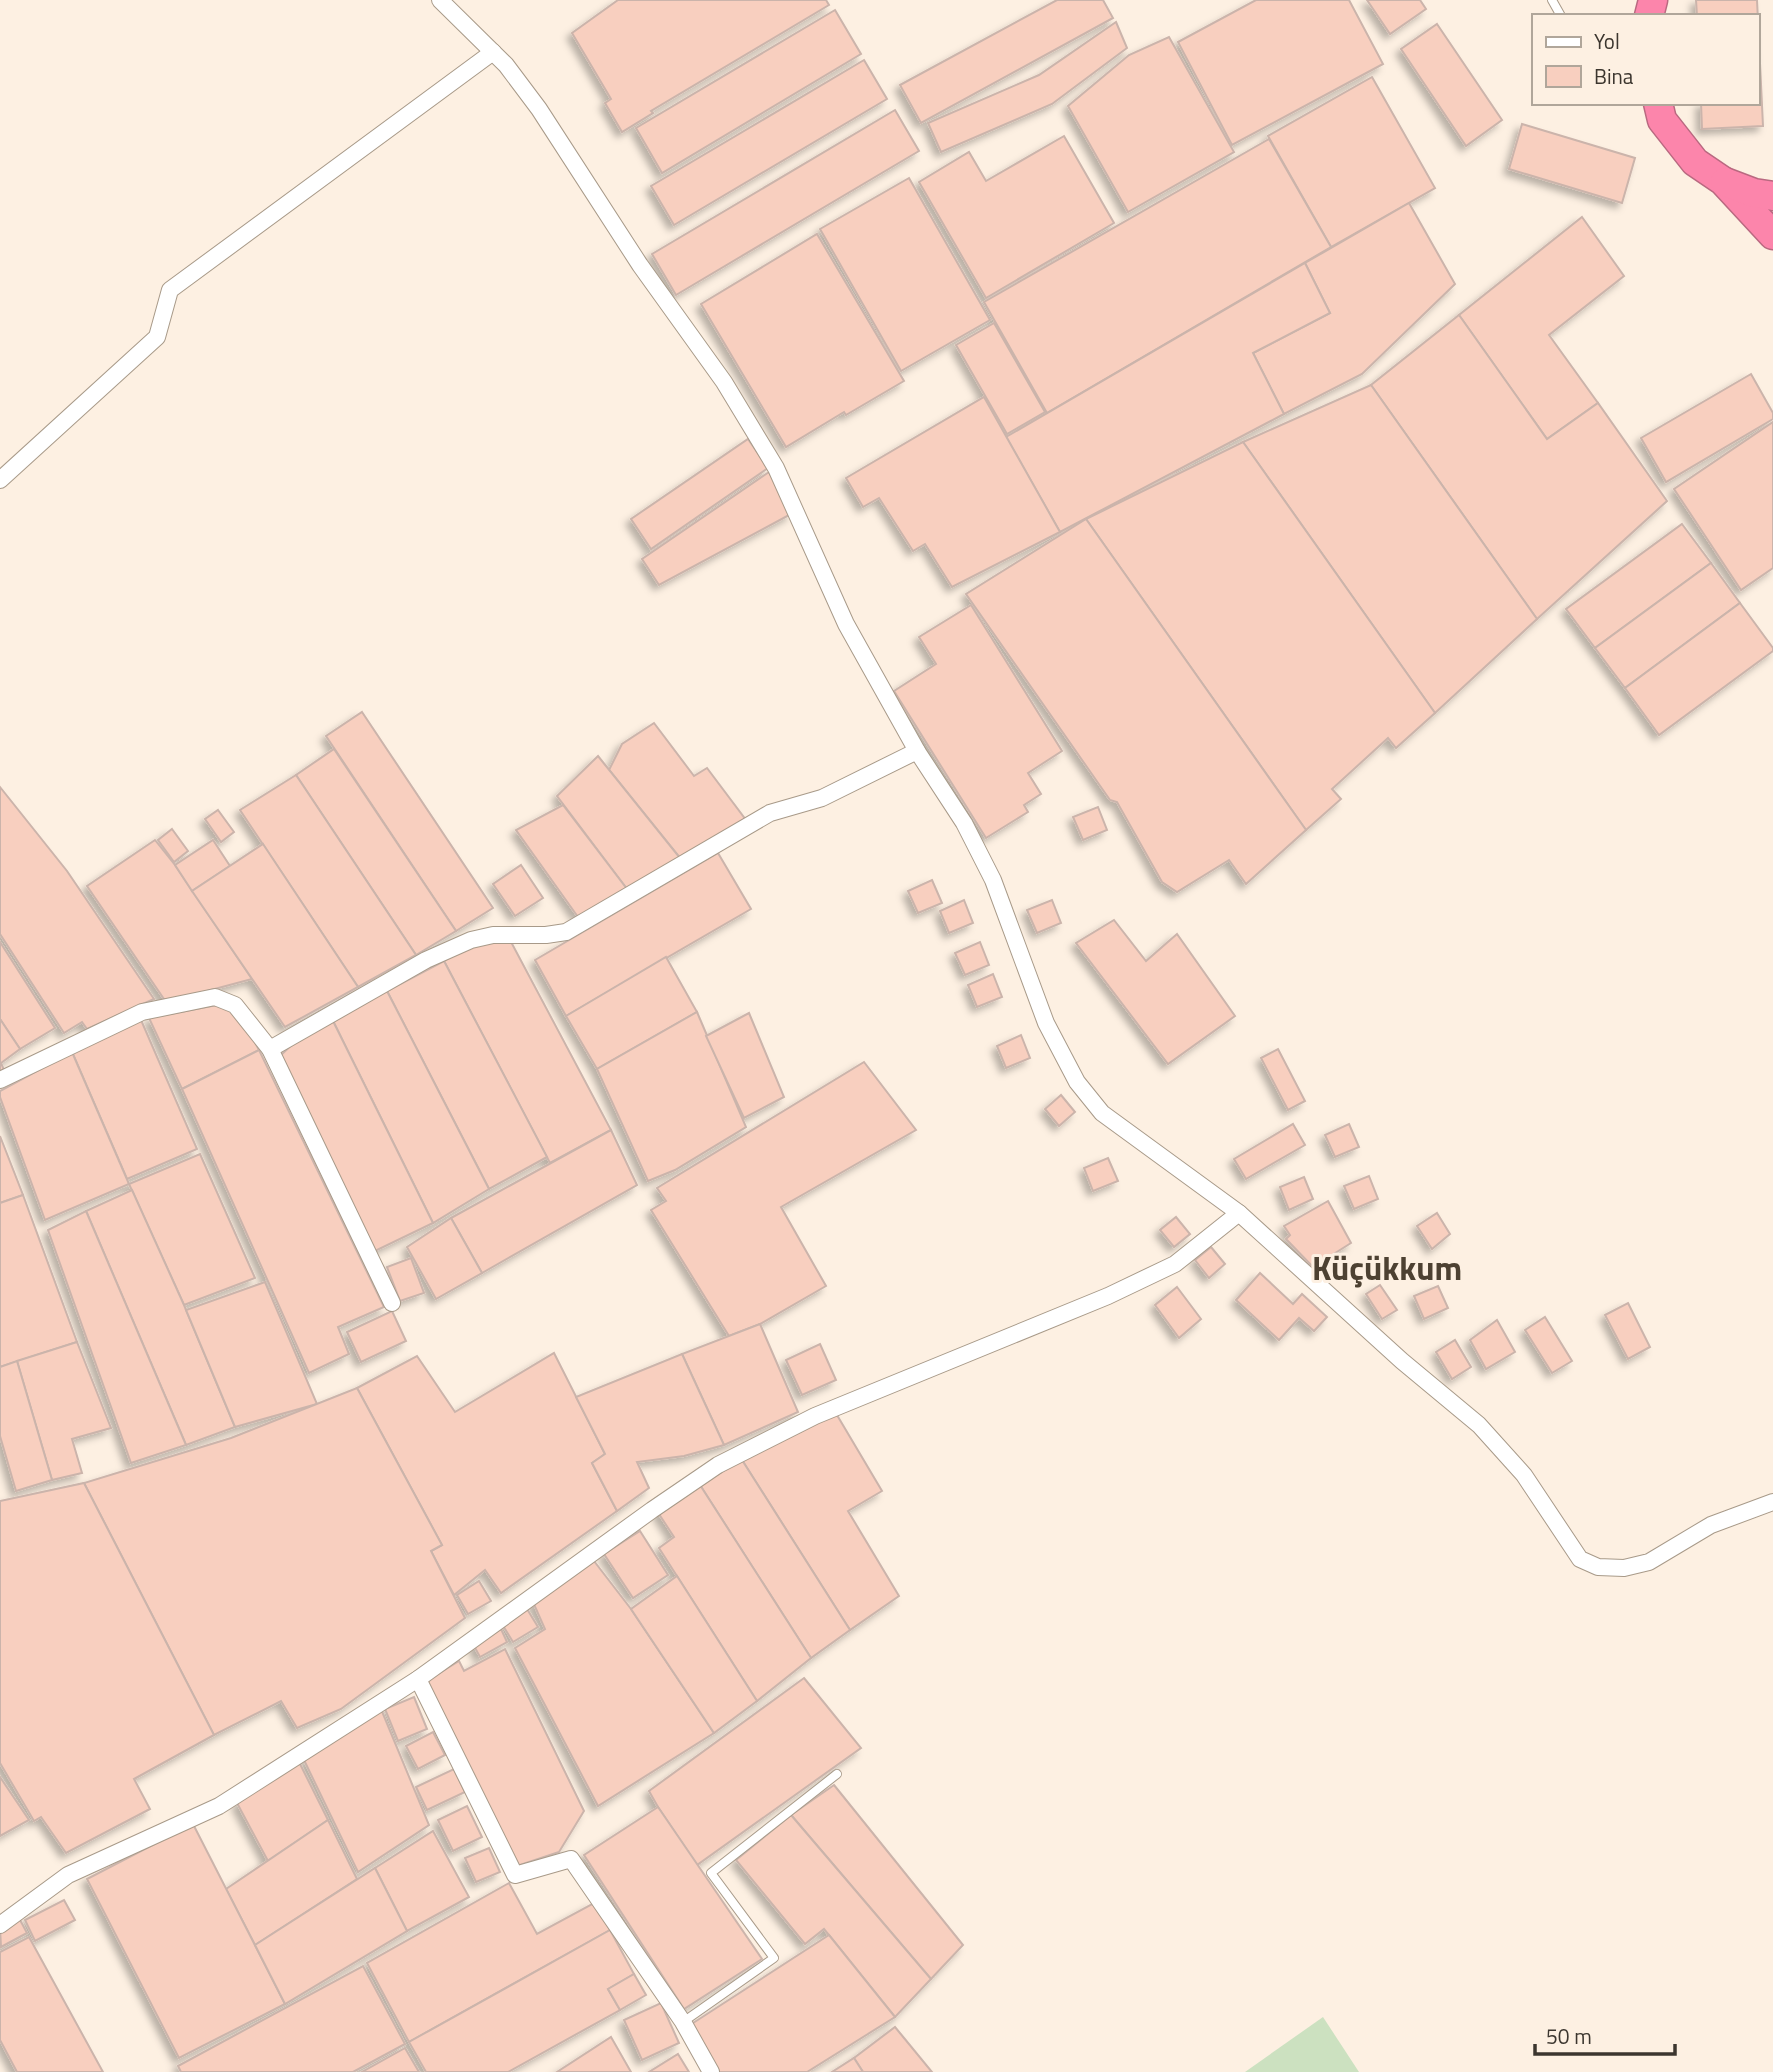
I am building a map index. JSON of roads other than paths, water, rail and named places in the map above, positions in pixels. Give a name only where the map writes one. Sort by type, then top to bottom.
[{"type":"highway","points":[[1657,111],[1695,162],[1723,181],[1754,193],[1773,196]]},
{"type":"highway","points":[[1723,181],[1773,235]]},
{"type":"street","points":[[440,0],[506,65],[539,109],[640,265],[730,393],[776,468],[846,624],[917,751],[964,823],[993,880],[1046,1023],[1077,1082],[1102,1113],[1239,1213],[1402,1361],[1479,1425],[1524,1475],[1580,1559],[1598,1567],[1625,1568],[1649,1562],[1712,1525],[1773,1502]]},
{"type":"street","points":[[0,480],[157,337],[170,290],[493,52]]},
{"type":"street","points":[[270,1049],[426,960],[471,940],[494,935],[546,935],[566,932],[770,813],[822,797],[917,751]]},
{"type":"street","points":[[0,1080],[142,1012],[215,998],[235,1004],[270,1049],[392,1303]]},
{"type":"street","points":[[0,1925],[68,1874],[219,1806],[418,1679],[718,1465],[815,1416],[1108,1296],[1175,1264],[1239,1213]]},
{"type":"street","points":[[418,1679],[515,1875],[572,1859],[683,2022],[711,2072]]},
{"type":"lane","points":[[683,2022],[774,1958],[711,1873],[837,1773]]},
{"type":"district","name":"Küçükkum","points":[[1387,1268]]}]
